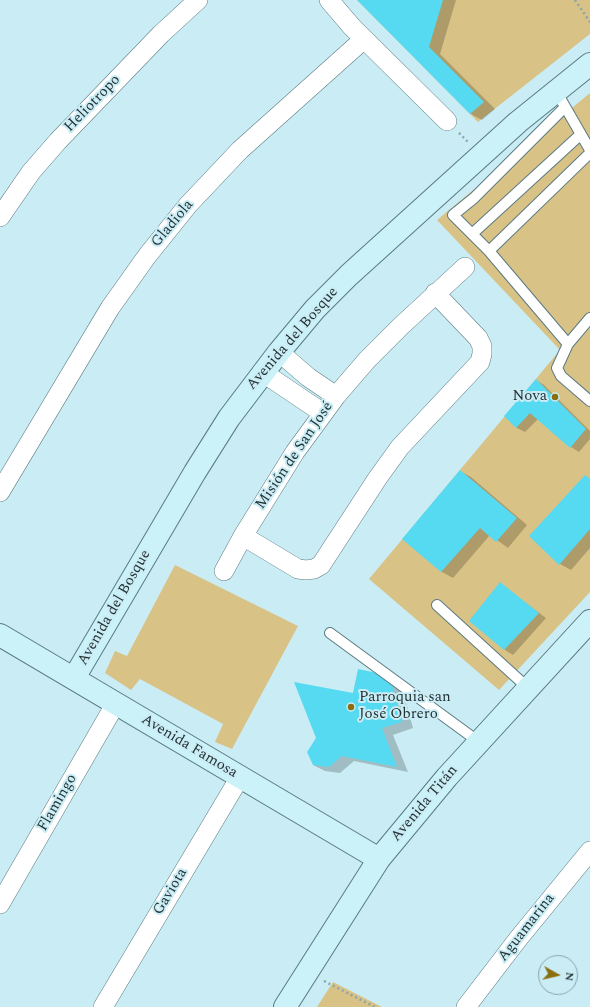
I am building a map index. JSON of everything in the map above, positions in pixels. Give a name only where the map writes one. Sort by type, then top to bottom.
[{"type":"street","name":"Heliotropo","points":[[0,217],[31,172],[58,141],[161,34],[198,0]]},
{"type":"street","points":[[329,0],[364,39],[447,121]]},
{"type":"street","name":"Gladiola","points":[[0,492],[110,308],[147,256],[188,205],[240,150],[364,39]]},
{"type":"street","name":"Avenida del Bosque","points":[[74,678],[195,472],[229,418],[262,372],[315,309],[349,275],[481,155],[560,100],[590,64]]},
{"type":"street","name":"Misión de San José","points":[[224,571],[243,536],[294,452],[336,396],[367,360],[435,293],[465,267]]},
{"type":"street","points":[[243,536],[298,569],[314,569],[321,565],[377,478],[400,447],[480,362],[482,346],[478,338],[435,293]]},
{"type":"street","points":[[279,352],[308,377],[336,396]]},
{"type":"street","points":[[262,372],[323,413]]},
{"type":"street","name":"Avenida Titán","points":[[285,1007],[379,858],[479,742],[590,621]]},
{"type":"street","name":"Avenida Famosa","points":[[0,635],[379,858]]},
{"type":"street","name":"Flamingo","points":[[0,904],[116,703]]},
{"type":"street","name":"Gaviota","points":[[103,1007],[240,777]]},
{"type":"street","name":"Aguamarina","points":[[466,1007],[518,939],[590,851]]},
{"type":"lane","points":[[489,251],[590,152],[560,100],[474,198],[453,215],[489,251],[568,344]]},
{"type":"lane","points":[[472,234],[580,135]]},
{"type":"lane","points":[[590,318],[568,344],[557,368],[561,376],[590,401]]},
{"type":"lane","points":[[437,606],[528,688]]},
{"type":"lane","points":[[330,633],[479,742]]},
{"type":"path","points":[[575,0],[590,22]]},
{"type":"path","points":[[447,121],[481,155]]},
{"type":"path","points":[[308,972],[375,1007]]},
{"type":"shaded area","points":[[357,0],[590,0],[590,34],[478,122]]},
{"type":"shaded area","name":"Nova","points":[[590,93],[590,592],[499,690],[369,579],[560,350],[437,220]]},
{"type":"shaded area","points":[[175,565],[298,626],[232,749],[215,742],[223,724],[140,679],[131,690],[105,673],[115,651],[127,656]]},
{"type":"shaded area","points":[[333,982],[382,1007],[317,1007]]},
{"type":"building","points":[[357,0],[443,0],[429,47],[484,102],[470,114]]},
{"type":"building","points":[[536,379],[586,429],[570,448],[530,413],[516,428],[504,416]]},
{"type":"building","points":[[460,470],[517,518],[496,542],[480,528],[441,572],[402,539]]},
{"type":"building","points":[[585,475],[590,479],[590,529],[559,565],[529,536]]},
{"type":"building","points":[[500,582],[539,613],[504,650],[469,621]]},
{"type":"building","name":"Parroquia san José Obrero","points":[[358,669],[382,674],[391,681],[402,722],[382,728],[397,767],[342,756],[329,767],[313,765],[307,752],[316,738],[294,682],[353,693]]},
{"type":"place","name":"Nova","points":[[555,397]]},
{"type":"place","name":"Parroquia san José Obrero","points":[[351,707]]}]
